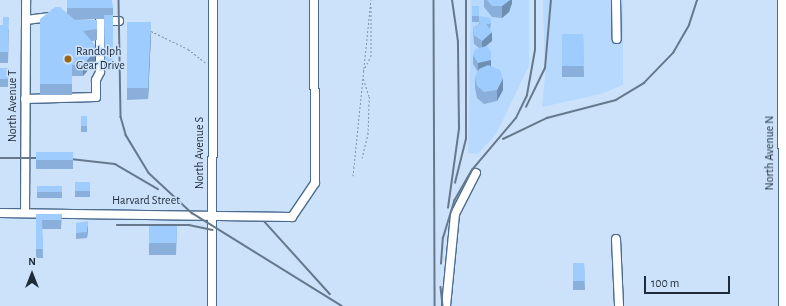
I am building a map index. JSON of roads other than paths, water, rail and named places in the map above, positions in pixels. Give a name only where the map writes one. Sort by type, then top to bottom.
[{"type":"street","name":"North Avenue T","points":[[25,213],[26,0]]},
{"type":"street","name":"North Avenue S","points":[[212,306],[213,0]]},
{"type":"street","name":"Harvard Street","points":[[0,214],[25,213],[292,217],[315,183],[314,0]]},
{"type":"street","points":[[616,0],[617,40]]},
{"type":"street","name":"North Avenue N","points":[[782,0],[784,31],[783,306]]},
{"type":"street","points":[[26,20],[62,17]]},
{"type":"street","points":[[87,21],[119,21]]},
{"type":"street","points":[[25,99],[96,98],[96,80],[100,72],[100,21]]},
{"type":"street","points":[[446,306],[455,214],[476,173]]},
{"type":"street","points":[[616,239],[619,306]]},
{"type":"railway","points":[[119,0],[121,117],[126,135],[149,173],[192,213],[342,306]]},
{"type":"railway","points":[[434,0],[435,306]]},
{"type":"railway","points":[[448,208],[459,129],[458,42],[452,0]]},
{"type":"railway","points":[[455,183],[466,139],[466,0]]},
{"type":"railway","points":[[441,264],[443,238],[454,201],[472,170],[516,118],[527,95],[535,50],[535,0]]},
{"type":"railway","points":[[526,107],[545,68],[551,0]]},
{"type":"railway","points":[[503,139],[547,118],[616,100],[644,83],[673,53],[689,25],[697,0]]},
{"type":"railway","points":[[0,158],[46,158]]},
{"type":"railway","points":[[62,158],[115,164],[158,189]]},
{"type":"railway","points":[[265,222],[330,294]]},
{"type":"railway","points":[[117,225],[189,225],[212,230]]},
{"type":"railway","points":[[441,287],[443,306]]},
{"type":"place","name":"Randolph Gear Drive","points":[[68,59]]}]
